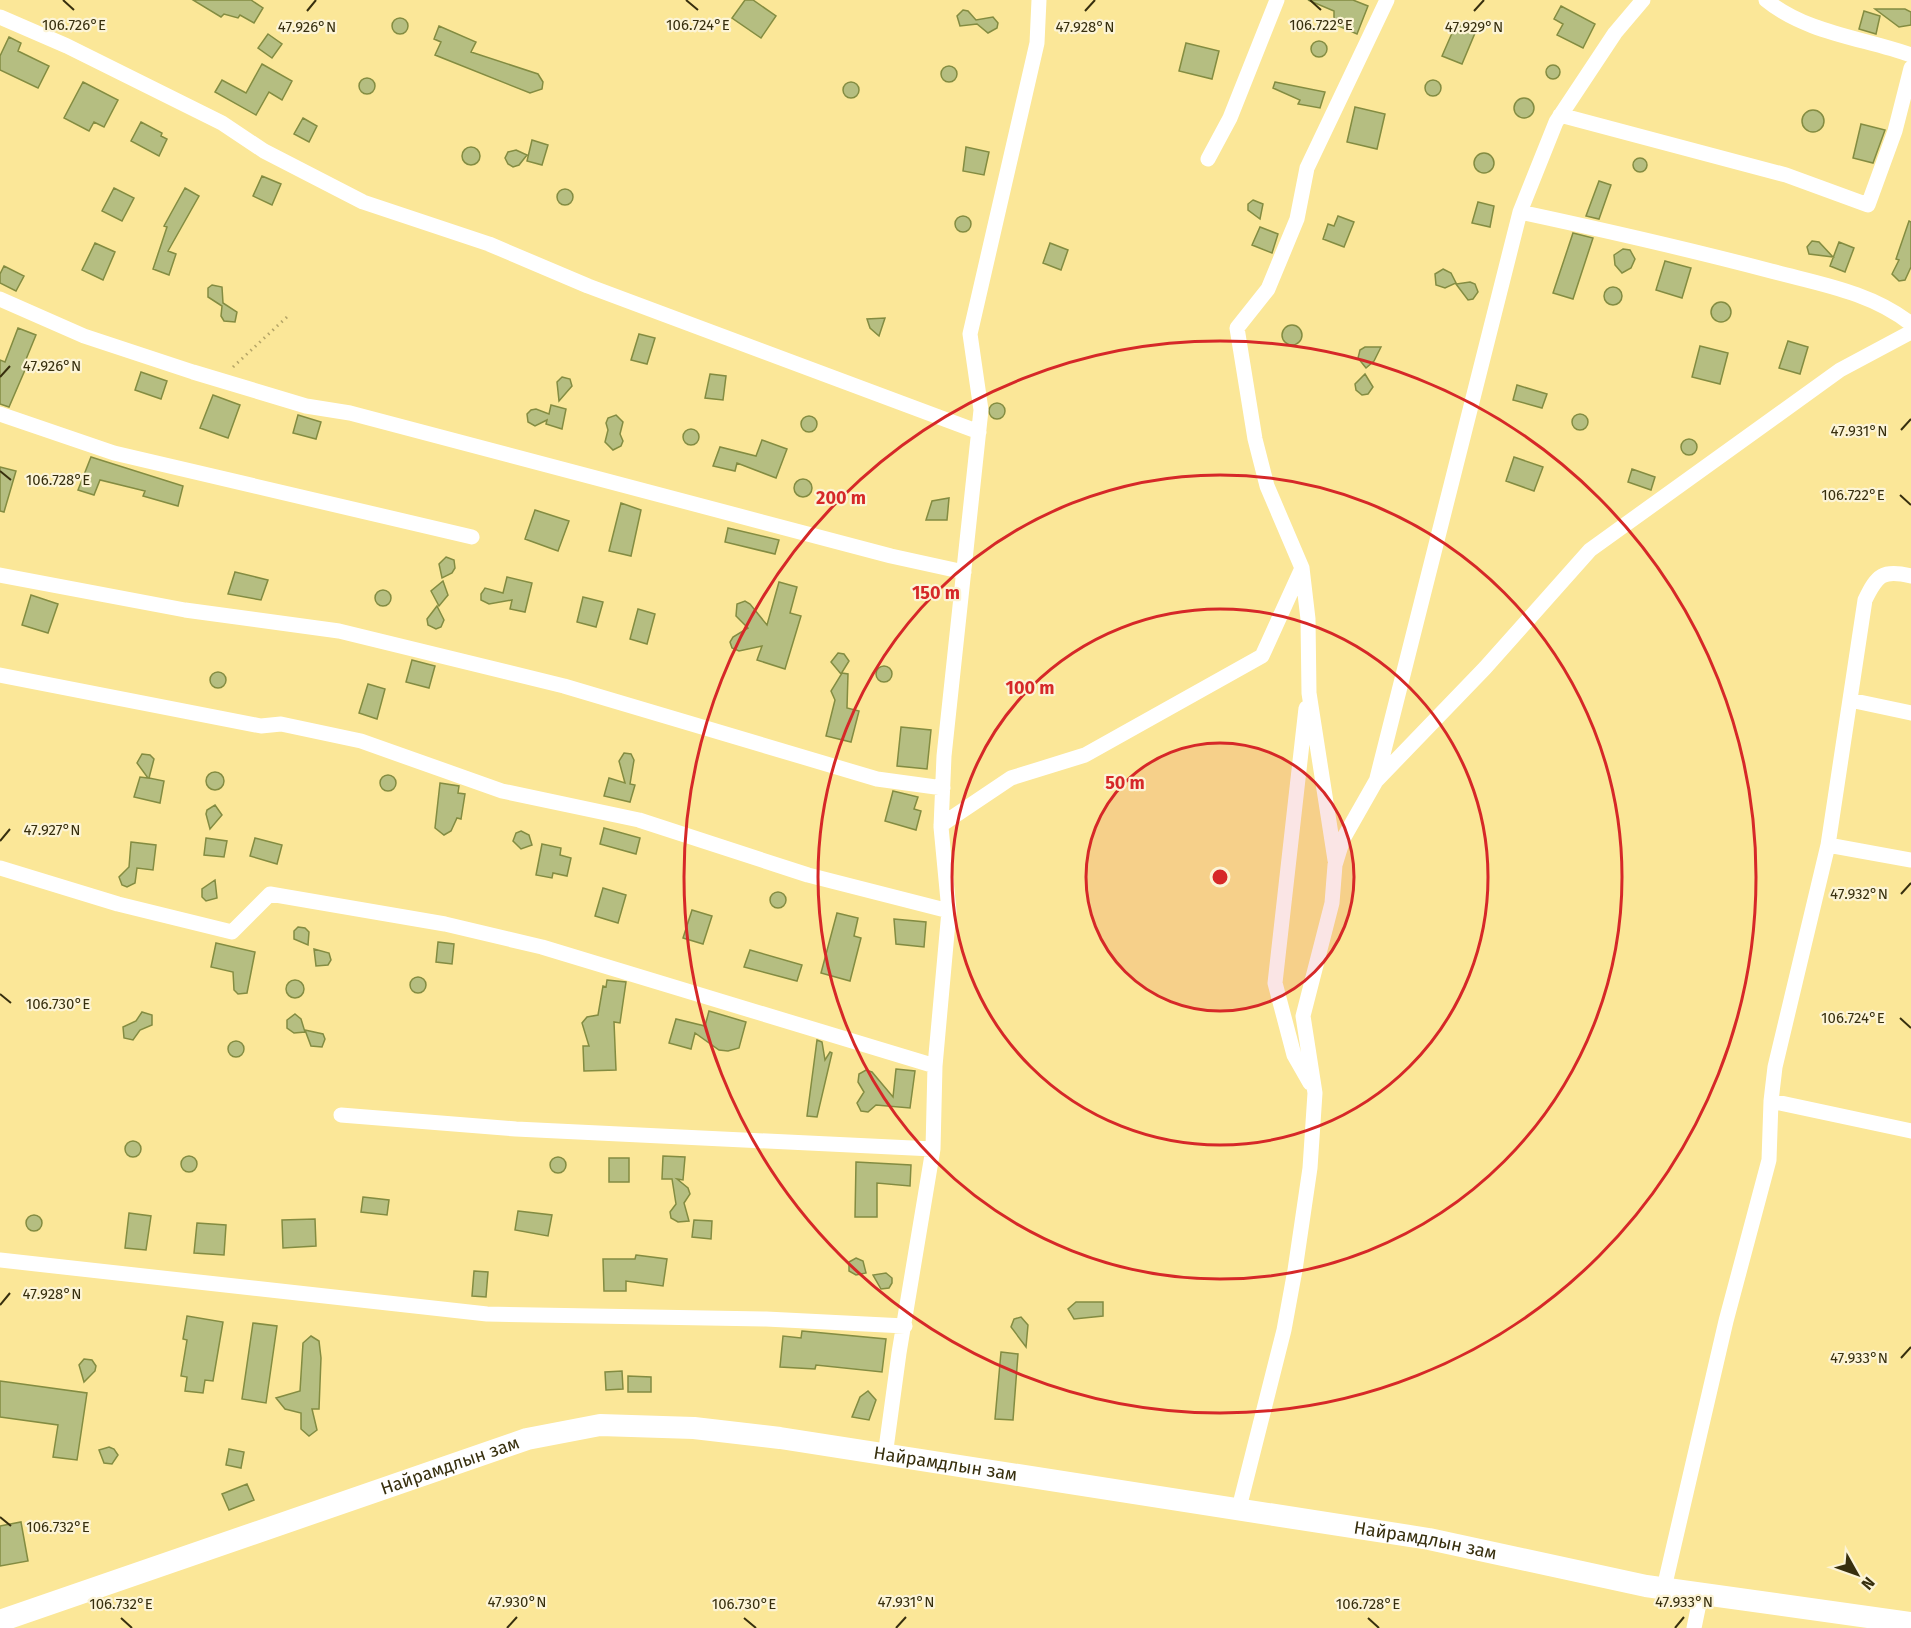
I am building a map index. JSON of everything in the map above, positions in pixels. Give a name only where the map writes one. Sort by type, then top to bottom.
[{"type":"main road","name":"Найрамдлын зам","points":[[0,1621],[527,1439],[600,1425],[694,1428],[780,1438],[885,1456],[1058,1479],[1429,1539],[1665,1588],[1911,1623]]},
{"type":"street","points":[[1208,159],[1230,118],[1277,0]]},
{"type":"street","points":[[1335,866],[1309,693],[1308,619],[1302,568],[1267,486],[1255,439],[1237,328],[1268,289],[1297,219],[1307,168],[1387,0]]},
{"type":"street","points":[[1376,781],[1520,212],[1560,115],[1615,33],[1643,0]]},
{"type":"street","points":[[1766,0],[1782,13],[1801,22],[1911,55]]},
{"type":"street","points":[[885,1456],[933,1149],[936,1066],[949,911],[941,825],[943,788],[981,410],[970,334],[1032,69],[1037,43],[1037,3]]},
{"type":"street","points":[[0,17],[67,46],[222,123],[264,151],[363,202],[489,244],[588,286],[979,432]]},
{"type":"street","points":[[1560,115],[1786,176],[1868,204],[1895,131],[1911,68]]},
{"type":"street","points":[[1520,212],[1656,241],[1856,293],[1899,315],[1911,324]]},
{"type":"street","points":[[0,299],[84,336],[306,406],[350,413],[891,556],[964,572]]},
{"type":"street","points":[[1239,1508],[1284,1330],[1295,1270],[1310,1168],[1315,1093],[1303,1016],[1332,903],[1335,866],[1343,838],[1376,781],[1485,668],[1590,550],[1840,370],[1911,332]]},
{"type":"street","points":[[0,414],[114,453],[472,537]]},
{"type":"street","points":[[941,825],[1011,778],[1085,755],[1262,656],[1302,568]]},
{"type":"street","points":[[1665,1588],[1726,1321],[1769,1160],[1771,1101],[1775,1067],[1828,845],[1865,600],[1873,584],[1882,574],[1896,572],[1911,576]]},
{"type":"street","points":[[0,575],[185,610],[339,631],[564,686],[877,779],[943,788]]},
{"type":"street","points":[[0,675],[261,726],[280,724],[361,741],[502,791],[639,820],[808,875],[949,911]]},
{"type":"street","points":[[1309,693],[1300,750],[1275,983],[1294,1055],[1315,1093]]},
{"type":"street","points":[[1850,700],[1911,712]]},
{"type":"street","points":[[1828,845],[1911,860]]},
{"type":"street","points":[[0,868],[118,904],[232,932],[270,894],[446,924],[542,947],[936,1066]]},
{"type":"street","points":[[1771,1101],[1911,1131]]},
{"type":"street","points":[[341,1116],[516,1129],[933,1149]]},
{"type":"street","points":[[0,1260],[488,1314],[766,1319],[905,1326]]},
{"type":"street","points":[[1694,1628],[1701,1594]]},
{"type":"path","points":[[213,377],[237,363],[288,316]]},
{"type":"building","points":[[193,0],[251,0],[263,8],[254,23],[240,15],[238,18],[224,14],[221,17]]},
{"type":"building","points":[[745,0],[753,0],[776,16],[761,38],[732,18]]},
{"type":"building","points":[[1308,0],[1353,0],[1368,6],[1357,34],[1334,24],[1334,11]]},
{"type":"building","points":[[1561,6],[1595,24],[1583,48],[1557,35],[1563,24],[1554,19]]},
{"type":"building","points":[[1875,9],[1905,9],[1911,12],[1911,25],[1899,27]]},
{"type":"building","points":[[963,10],[968,11],[976,20],[993,17],[998,23],[997,28],[988,33],[977,24],[960,26],[957,16]]},
{"type":"building","points":[[1864,11],[1880,16],[1876,34],[1859,29]]},
{"type":"building","points":[[397,18],[403,18],[408,26],[406,32],[397,34],[392,29],[392,23]]},
{"type":"building","points":[[1456,24],[1475,33],[1462,64],[1442,56]]},
{"type":"building","points":[[439,26],[476,42],[471,52],[538,74],[543,82],[542,89],[530,93],[435,55],[441,42],[434,39]]},
{"type":"building","points":[[268,34],[282,44],[272,58],[258,48]]},
{"type":"building","points":[[9,37],[21,43],[18,51],[49,66],[38,88],[0,70],[0,56]]},
{"type":"building","points":[[1316,41],[1322,41],[1327,49],[1325,55],[1316,57],[1311,52],[1311,46]]},
{"type":"building","points":[[1186,43],[1219,51],[1212,79],[1179,71]]},
{"type":"building","points":[[262,64],[292,81],[282,100],[269,92],[256,115],[215,92],[222,80],[246,93]]},
{"type":"building","points":[[1550,65],[1556,65],[1560,72],[1556,79],[1550,79],[1546,75],[1546,69]]},
{"type":"building","points":[[946,66],[952,66],[957,74],[955,80],[946,82],[941,77],[941,71]]},
{"type":"building","points":[[364,78],[370,78],[375,86],[373,92],[364,94],[359,89],[359,83]]},
{"type":"building","points":[[1430,80],[1436,80],[1441,88],[1439,94],[1430,96],[1425,91],[1425,85]]},
{"type":"building","points":[[83,82],[118,100],[104,127],[94,122],[89,131],[64,118]]},
{"type":"building","points":[[848,82],[854,82],[859,90],[857,96],[848,98],[843,93],[843,87]]},
{"type":"building","points":[[1275,82],[1325,92],[1320,108],[1298,104],[1300,100],[1273,88]]},
{"type":"building","points":[[1524,98],[1531,101],[1534,108],[1531,115],[1524,118],[1517,115],[1514,108],[1517,101]]},
{"type":"building","points":[[1355,107],[1385,114],[1377,149],[1347,142]]},
{"type":"building","points":[[1813,110],[1823,117],[1824,121],[1817,131],[1813,132],[1803,125],[1802,121],[1809,111]]},
{"type":"building","points":[[303,118],[317,126],[309,142],[294,134]]},
{"type":"building","points":[[141,122],[162,133],[161,136],[167,139],[159,156],[131,141]]},
{"type":"building","points":[[1861,124],[1885,130],[1873,163],[1853,158]]},
{"type":"building","points":[[532,140],[548,145],[542,165],[527,161]]},
{"type":"building","points":[[471,147],[477,150],[480,156],[477,162],[471,165],[465,162],[462,156],[465,150]]},
{"type":"building","points":[[966,147],[989,152],[984,175],[963,171]]},
{"type":"building","points":[[516,150],[527,155],[519,165],[513,167],[505,158],[508,152]]},
{"type":"building","points":[[1484,153],[1491,156],[1494,163],[1491,170],[1484,173],[1477,170],[1474,163],[1477,156]]},
{"type":"building","points":[[1637,158],[1643,158],[1647,165],[1643,172],[1637,172],[1633,168],[1633,162]]},
{"type":"building","points":[[262,176],[281,184],[272,205],[253,196]]},
{"type":"building","points":[[1599,181],[1611,185],[1599,219],[1586,216]]},
{"type":"building","points":[[114,188],[134,198],[122,221],[102,211]]},
{"type":"building","points":[[185,188],[199,196],[168,251],[176,254],[169,275],[153,269],[167,227],[164,226]]},
{"type":"building","points":[[562,189],[568,189],[573,197],[571,203],[562,205],[557,200],[557,194]]},
{"type":"building","points":[[1253,200],[1263,204],[1260,219],[1248,210],[1248,204]]},
{"type":"building","points":[[1478,202],[1494,206],[1490,227],[1472,223]]},
{"type":"building","points":[[960,216],[966,216],[971,224],[969,230],[960,232],[955,227],[955,221]]},
{"type":"building","points":[[1338,216],[1354,222],[1344,247],[1323,239],[1328,224],[1334,226]]},
{"type":"building","points":[[1909,221],[1911,222],[1911,267],[1905,280],[1899,281],[1892,274],[1899,260],[1896,259]]},
{"type":"building","points":[[1260,227],[1278,234],[1272,253],[1252,245]]},
{"type":"building","points":[[1573,233],[1593,238],[1573,299],[1553,293]]},
{"type":"building","points":[[1812,241],[1819,242],[1833,257],[1809,254],[1807,247]]},
{"type":"building","points":[[1839,242],[1854,248],[1845,272],[1830,266]]},
{"type":"building","points":[[95,243],[115,252],[103,280],[82,270]]},
{"type":"building","points":[[1050,243],[1068,250],[1061,270],[1043,263]]},
{"type":"building","points":[[1623,249],[1630,250],[1635,259],[1631,268],[1622,273],[1615,265],[1614,255]]},
{"type":"building","points":[[1665,261],[1691,268],[1682,298],[1656,290]]},
{"type":"building","points":[[4,266],[24,276],[16,291],[0,283],[0,274]]},
{"type":"building","points":[[1443,269],[1451,273],[1456,283],[1445,288],[1436,285],[1435,274]]},
{"type":"building","points":[[1470,282],[1475,284],[1478,292],[1473,299],[1468,300],[1456,284]]},
{"type":"building","points":[[212,285],[222,287],[223,303],[237,312],[235,322],[224,321],[221,316],[222,306],[208,297],[208,288]]},
{"type":"building","points":[[1609,287],[1617,287],[1622,292],[1620,303],[1609,305],[1604,300],[1604,292]]},
{"type":"building","points":[[1717,302],[1725,302],[1731,308],[1731,316],[1725,322],[1717,322],[1711,316],[1711,308]]},
{"type":"building","points":[[885,318],[879,336],[870,328],[867,319]]},
{"type":"building","points":[[1292,325],[1299,328],[1302,335],[1299,342],[1292,345],[1285,342],[1282,335],[1285,328]]},
{"type":"building","points":[[18,328],[36,335],[22,369],[25,370],[9,407],[0,404],[0,360],[5,362]]},
{"type":"building","points":[[639,334],[655,338],[647,364],[631,360]]},
{"type":"building","points":[[1788,341],[1808,347],[1800,374],[1779,368]]},
{"type":"building","points":[[1700,346],[1728,353],[1720,384],[1692,377]]},
{"type":"building","points":[[1365,347],[1381,347],[1374,361],[1366,368],[1358,358],[1360,350]]},
{"type":"building","points":[[141,372],[167,381],[161,399],[135,390]]},
{"type":"building","points":[[710,374],[726,376],[723,400],[705,398]]},
{"type":"building","points":[[1365,374],[1373,387],[1368,394],[1362,395],[1356,390],[1355,384]]},
{"type":"building","points":[[562,377],[570,379],[572,386],[559,401],[557,382]]},
{"type":"building","points":[[1517,385],[1547,394],[1542,408],[1513,400]]},
{"type":"building","points":[[213,395],[240,405],[228,438],[200,428]]},
{"type":"building","points":[[997,403],[1003,405],[1005,411],[1003,417],[997,419],[991,417],[989,411],[991,405]]},
{"type":"building","points":[[551,405],[566,409],[562,429],[546,424],[547,420],[535,426],[528,422],[527,414],[531,410],[536,409],[549,414]]},
{"type":"building","points":[[1580,414],[1588,422],[1580,430],[1572,422]]},
{"type":"building","points":[[298,415],[321,422],[316,439],[293,433]]},
{"type":"building","points":[[616,415],[623,422],[620,434],[623,441],[621,446],[613,450],[605,442],[608,430],[606,423],[608,418]]},
{"type":"building","points":[[806,416],[812,416],[817,424],[815,430],[806,432],[801,427],[801,421]]},
{"type":"building","points":[[688,429],[694,429],[699,437],[697,443],[688,445],[683,440],[683,434]]},
{"type":"building","points":[[1689,439],[1695,441],[1697,447],[1695,453],[1689,455],[1683,453],[1681,447],[1683,441]]},
{"type":"building","points":[[762,440],[787,449],[776,478],[737,463],[735,471],[713,466],[720,447],[756,456]]},
{"type":"building","points":[[91,457],[183,486],[178,506],[143,496],[145,491],[100,480],[94,495],[78,490]]},
{"type":"building","points":[[1514,457],[1543,467],[1534,491],[1506,481]]},
{"type":"building","points":[[0,467],[16,471],[4,512],[0,511]]},
{"type":"building","points":[[1632,469],[1655,477],[1651,490],[1628,482]]},
{"type":"building","points":[[803,479],[809,482],[812,488],[809,494],[803,497],[797,494],[794,488],[797,482]]},
{"type":"building","points":[[949,498],[947,520],[926,520],[932,501]]},
{"type":"building","points":[[621,503],[641,510],[631,556],[609,551]]},
{"type":"building","points":[[535,510],[569,521],[558,551],[525,539]]},
{"type":"building","points":[[728,528],[779,540],[775,554],[725,542]]},
{"type":"building","points":[[446,557],[454,560],[455,568],[452,573],[442,578],[439,564]]},
{"type":"building","points":[[235,572],[268,580],[261,600],[228,594]]},
{"type":"building","points":[[507,577],[532,583],[525,612],[510,609],[512,600],[489,604],[481,600],[481,594],[485,588],[503,593]]},
{"type":"building","points":[[443,581],[448,595],[439,606],[431,591]]},
{"type":"building","points":[[779,582],[797,587],[790,613],[801,616],[785,669],[757,660],[762,646],[739,651],[732,648],[730,642],[733,637],[748,628],[736,616],[737,604],[745,601],[750,604],[767,625]]},
{"type":"building","points":[[380,590],[386,590],[391,598],[389,604],[380,606],[375,601],[375,595]]},
{"type":"building","points":[[31,595],[58,604],[48,633],[22,625]]},
{"type":"building","points":[[583,597],[603,602],[596,627],[577,622]]},
{"type":"building","points":[[437,606],[444,620],[441,627],[436,629],[428,625],[427,619]]},
{"type":"building","points":[[638,609],[655,614],[647,644],[630,639]]},
{"type":"building","points":[[838,653],[844,654],[849,661],[841,674],[831,662]]},
{"type":"building","points":[[412,660],[435,666],[429,688],[406,682]]},
{"type":"building","points":[[881,666],[887,666],[892,674],[890,680],[881,682],[876,677],[876,671]]},
{"type":"building","points":[[215,672],[221,672],[226,680],[224,686],[215,688],[210,683],[210,677]]},
{"type":"building","points":[[842,673],[848,674],[847,708],[859,711],[851,742],[826,736],[835,700],[831,691]]},
{"type":"building","points":[[368,684],[385,689],[377,719],[359,713]]},
{"type":"building","points":[[901,727],[931,730],[927,769],[897,766]]},
{"type":"building","points":[[624,753],[631,754],[634,760],[630,784],[635,785],[630,802],[604,796],[609,778],[625,783],[619,761]]},
{"type":"building","points":[[142,754],[150,755],[154,759],[149,778],[164,781],[160,803],[134,797],[140,777],[148,778],[137,763]]},
{"type":"building","points":[[215,772],[221,775],[224,781],[221,787],[215,790],[209,787],[206,781],[209,775]]},
{"type":"building","points":[[388,775],[396,783],[388,791],[380,783]]},
{"type":"building","points":[[440,783],[459,786],[458,793],[465,794],[461,819],[457,818],[451,831],[444,835],[435,828]]},
{"type":"building","points":[[893,791],[918,797],[914,809],[921,811],[916,830],[885,821]]},
{"type":"building","points":[[215,805],[222,815],[210,829],[206,814],[207,810]]},
{"type":"building","points":[[604,828],[640,838],[636,854],[600,844]]},
{"type":"building","points":[[521,831],[529,835],[532,845],[521,849],[513,841],[516,833]]},
{"type":"building","points":[[206,838],[227,841],[224,857],[204,855]]},
{"type":"building","points":[[255,838],[282,845],[277,864],[250,856]]},
{"type":"building","points":[[131,842],[156,845],[153,870],[137,868],[135,883],[127,887],[122,885],[119,877],[129,867]]},
{"type":"building","points":[[542,844],[561,848],[560,855],[571,858],[567,876],[553,873],[552,878],[536,875]]},
{"type":"building","points":[[215,880],[217,898],[206,901],[202,897],[202,889]]},
{"type":"building","points":[[603,888],[626,895],[618,923],[595,916]]},
{"type":"building","points":[[775,892],[781,892],[786,900],[784,906],[775,908],[770,903],[770,897]]},
{"type":"building","points":[[692,910],[712,916],[703,944],[683,938]]},
{"type":"building","points":[[837,913],[858,918],[854,936],[861,938],[850,981],[821,973]]},
{"type":"building","points":[[894,919],[926,922],[924,947],[896,944]]},
{"type":"building","points":[[298,927],[305,928],[309,932],[308,945],[294,939],[294,931]]},
{"type":"building","points":[[438,942],[454,944],[452,964],[436,962]]},
{"type":"building","points":[[216,943],[255,952],[247,993],[238,994],[234,990],[233,972],[211,967]]},
{"type":"building","points":[[314,949],[329,953],[331,960],[328,965],[316,966]]},
{"type":"building","points":[[750,950],[802,965],[797,981],[744,967]]},
{"type":"building","points":[[415,977],[421,977],[426,985],[424,991],[415,993],[410,988],[410,982]]},
{"type":"building","points":[[295,980],[301,983],[304,989],[301,995],[295,998],[289,995],[286,989],[289,983]]},
{"type":"building","points":[[607,980],[626,982],[620,1023],[614,1022],[616,1070],[584,1071],[583,1046],[589,1046],[582,1023],[587,1017],[598,1015],[603,986],[606,987]]},
{"type":"building","points":[[709,1011],[746,1022],[739,1048],[728,1051],[719,1050],[695,1033],[691,1049],[669,1043],[676,1019],[705,1026]]},
{"type":"building","points":[[142,1012],[152,1015],[152,1025],[140,1030],[133,1040],[124,1038],[123,1027],[136,1021]]},
{"type":"building","points":[[295,1014],[301,1019],[305,1032],[294,1033],[287,1028],[287,1020]]},
{"type":"building","points":[[305,1030],[323,1034],[325,1039],[322,1047],[311,1046]]},
{"type":"building","points":[[817,1040],[822,1042],[825,1060],[830,1052],[832,1053],[817,1117],[807,1116]]},
{"type":"building","points":[[233,1041],[239,1041],[244,1049],[242,1055],[233,1057],[228,1052],[228,1046]]},
{"type":"building","points":[[896,1069],[915,1071],[910,1108],[876,1105],[868,1112],[861,1111],[857,1103],[864,1092],[858,1082],[859,1074],[866,1070],[872,1072],[893,1097]]},
{"type":"building","points":[[130,1141],[136,1141],[141,1149],[139,1155],[130,1157],[125,1152],[125,1146]]},
{"type":"building","points":[[186,1156],[192,1156],[197,1164],[195,1170],[186,1172],[181,1167],[181,1161]]},
{"type":"building","points":[[663,1156],[685,1157],[683,1180],[677,1179],[688,1188],[690,1194],[684,1203],[689,1221],[678,1222],[671,1218],[670,1212],[676,1204],[672,1179],[662,1179]]},
{"type":"building","points":[[555,1157],[561,1157],[566,1165],[564,1171],[555,1173],[550,1168],[550,1162]]},
{"type":"building","points":[[609,1158],[629,1158],[629,1182],[609,1182]]},
{"type":"building","points":[[856,1162],[911,1165],[910,1186],[877,1183],[877,1217],[855,1217]]},
{"type":"building","points":[[363,1197],[389,1200],[387,1215],[361,1212]]},
{"type":"building","points":[[518,1211],[552,1215],[548,1236],[515,1230]]},
{"type":"building","points":[[129,1213],[151,1216],[146,1250],[125,1248]]},
{"type":"building","points":[[31,1215],[37,1215],[42,1223],[40,1229],[31,1231],[26,1226],[26,1220]]},
{"type":"building","points":[[315,1219],[316,1246],[283,1248],[282,1220]]},
{"type":"building","points":[[694,1220],[712,1221],[711,1239],[692,1237]]},
{"type":"building","points":[[197,1223],[226,1225],[224,1255],[194,1253]]},
{"type":"building","points":[[636,1255],[667,1259],[663,1286],[626,1281],[626,1291],[604,1291],[603,1259],[635,1259]]},
{"type":"building","points":[[856,1258],[863,1261],[866,1273],[856,1275],[849,1271],[849,1262]]},
{"type":"building","points":[[474,1271],[488,1272],[486,1297],[472,1296]]},
{"type":"building","points":[[886,1273],[892,1278],[892,1283],[889,1288],[881,1289],[873,1275]]},
{"type":"building","points":[[1076,1302],[1103,1302],[1103,1316],[1074,1319],[1068,1309]]},
{"type":"building","points":[[187,1316],[223,1322],[213,1381],[205,1380],[203,1393],[185,1391],[187,1377],[181,1376],[187,1340],[183,1339]]},
{"type":"building","points":[[1021,1317],[1028,1325],[1026,1347],[1011,1327],[1014,1319]]},
{"type":"building","points":[[253,1323],[277,1326],[266,1403],[242,1399]]},
{"type":"building","points":[[802,1331],[886,1339],[882,1372],[816,1365],[815,1369],[780,1367],[783,1336],[801,1338]]},
{"type":"building","points":[[311,1336],[319,1341],[321,1358],[319,1409],[312,1409],[317,1430],[309,1436],[301,1429],[301,1413],[285,1409],[276,1398],[300,1391],[303,1343]]},
{"type":"building","points":[[1001,1352],[1018,1354],[1013,1420],[995,1419]]},
{"type":"building","points":[[84,1359],[92,1360],[96,1366],[95,1371],[84,1382],[79,1365]]},
{"type":"building","points":[[622,1371],[623,1389],[606,1390],[605,1372]]},
{"type":"building","points":[[628,1376],[651,1377],[651,1392],[628,1392]]},
{"type":"building","points":[[0,1381],[87,1393],[77,1460],[53,1457],[58,1425],[0,1417]]},
{"type":"building","points":[[868,1391],[876,1400],[869,1420],[852,1417],[860,1397]]},
{"type":"building","points":[[109,1447],[114,1449],[118,1455],[112,1464],[104,1463],[99,1450]]},
{"type":"building","points":[[229,1449],[244,1452],[241,1468],[226,1465]]},
{"type":"building","points":[[247,1484],[254,1500],[229,1510],[222,1494]]},
{"type":"building","points":[[21,1522],[28,1561],[0,1566],[0,1526]]}]
